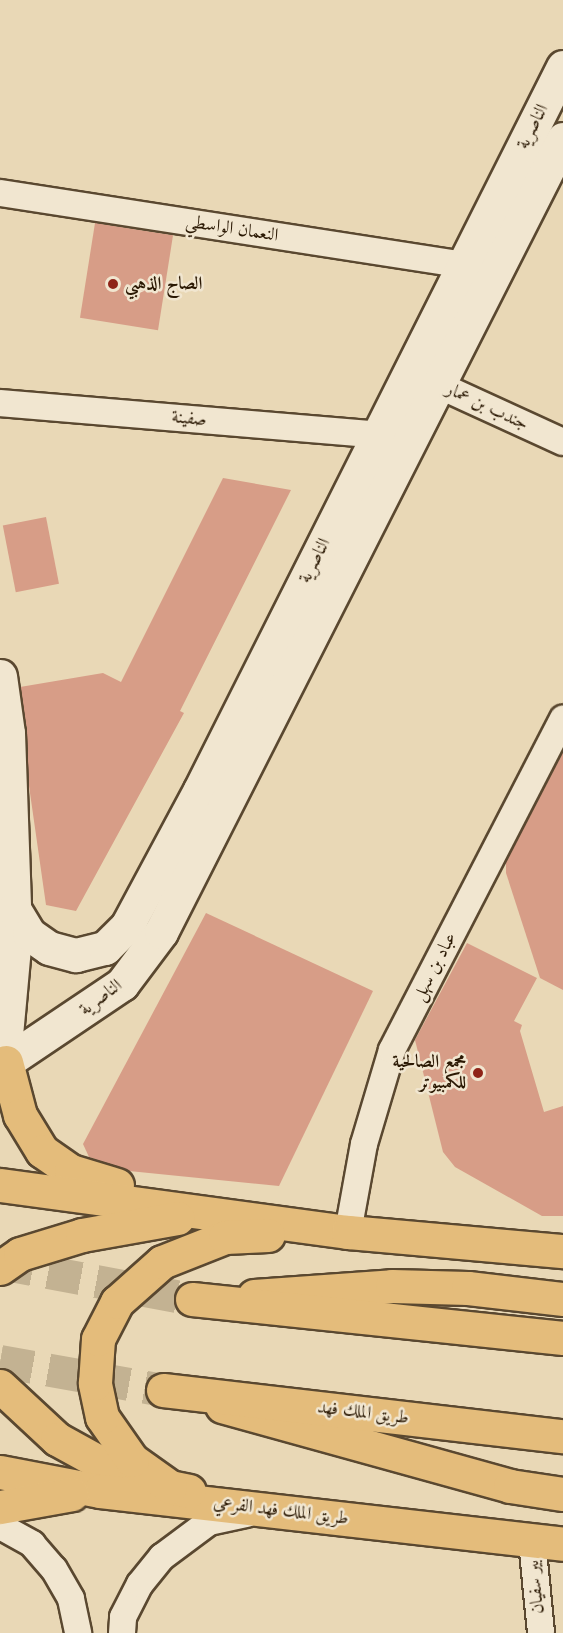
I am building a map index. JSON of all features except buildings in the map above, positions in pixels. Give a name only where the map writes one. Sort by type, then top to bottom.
[{"type":"main road","points":[[3,1076],[20,1115],[42,1151],[71,1170],[211,1212]]},
{"type":"main road","points":[[0,1185],[348,1232],[563,1251]]},
{"type":"main road","points":[[0,1268],[20,1254],[81,1235],[211,1212]]},
{"type":"main road","points":[[263,1508],[170,1487],[132,1460],[102,1417],[95,1383],[98,1339],[117,1302],[162,1262],[225,1237],[348,1232]]},
{"type":"main road","points":[[563,1299],[468,1288],[392,1286],[192,1299],[563,1338]]},
{"type":"main road","points":[[0,1386],[57,1439],[162,1496]]},
{"type":"main road","name":"طريق الملك فهد","points":[[563,1436],[162,1390],[510,1486],[563,1494]]},
{"type":"main road","name":"طريق الملك فهد الفرعي","points":[[0,1472],[99,1491],[162,1496],[547,1543]]},
{"type":"main road","points":[[0,1507],[99,1491]]},
{"type":"street","name":"الناصرية","points":[[14,909],[29,934],[49,948],[76,955],[105,948],[127,926],[563,67]]},
{"type":"street","name":"الناصرية","points":[[3,1076],[122,984],[161,932],[441,386],[563,139]]},
{"type":"street","name":"النعمان الواسطي","points":[[0,192],[463,265]]},
{"type":"street","name":"جندب بن عمار","points":[[410,372],[563,442]]},
{"type":"street","name":"صفينة","points":[[0,403],[378,435]]},
{"type":"street","points":[[0,676],[8,733],[14,909],[3,1076]]},
{"type":"street","name":"عباد بن سهل","points":[[348,1232],[364,1144],[392,1050],[563,718]]},
{"type":"street","points":[[122,1633],[123,1617],[140,1584],[162,1557],[209,1522],[263,1508]]},
{"type":"street","points":[[0,1526],[32,1544],[54,1569],[70,1599],[78,1633]]},
{"type":"street","name":"بير سفيان","points":[[541,1633],[547,1543]]},
{"type":"tunnel","points":[[0,1263],[192,1299]]},
{"type":"tunnel","points":[[0,1361],[163,1390]]},
{"type":"place","name":"الصاج الذهبي","points":[[113,284]]},
{"type":"place","name":"مجمع الصالحية للكمبيوتر","points":[[478,1073]]}]
